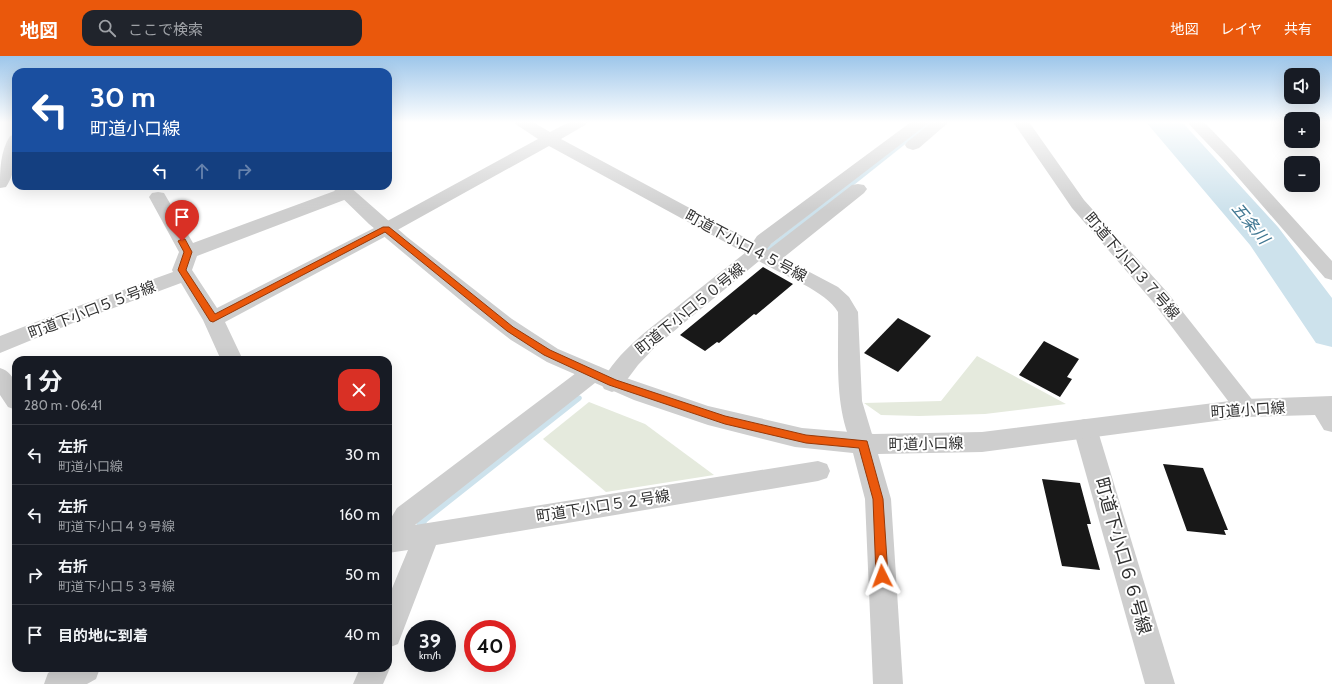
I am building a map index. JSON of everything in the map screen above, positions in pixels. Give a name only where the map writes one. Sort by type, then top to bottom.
[{"type":"street","points":[[213,319],[386,229],[528,151]]},
{"type":"street","name":"町道下小口４５号線","points":[[571,151],[831,292],[842,302],[848,312],[851,401],[878,499],[888,684]]},
{"type":"street","name":"町道下小口５０号線","points":[[392,540],[406,516],[630,359],[648,341],[754,256],[762,255],[764,240],[882,151]]},
{"type":"street","points":[[762,255],[902,151]]},
{"type":"street","name":"町道下小口３７号線","points":[[1041,151],[1078,204],[1160,297],[1246,408]]},
{"type":"street","points":[[1223,151],[1332,273]]},
{"type":"street","points":[[0,183],[12,160]]},
{"type":"street","points":[[188,252],[342,190]]},
{"type":"street","name":"町道小口線","points":[[342,190],[386,229],[510,329],[547,352],[602,378],[725,420],[806,439],[863,444],[942,444],[982,442],[1246,408],[1328,412]]},
{"type":"street","points":[[158,197],[188,252],[182,270],[213,319],[230,356]]},
{"type":"street","name":"町道下小口５５号線","points":[[0,345],[66,318],[184,274]]},
{"type":"street","points":[[0,376],[12,395]]},
{"type":"street","name":"町道下小口６６号線","points":[[1085,428],[1160,684]]},
{"type":"street","name":"町道下小口５２号線","points":[[392,540],[818,471]]},
{"type":"street","points":[[392,624],[427,534]]},
{"type":"street","points":[[59,684],[78,672]]},
{"type":"street","points":[[82,684],[89,672]]},
{"type":"street","points":[[368,684],[372,672]]},
{"type":"shaded area","points":[[977,356],[1066,404],[985,414],[919,416],[881,415],[864,403],[941,401]]},
{"type":"shaded area","points":[[589,402],[645,424],[714,475],[606,492],[543,439]]},
{"type":"building","points":[[763,267],[793,284],[756,315],[754,314],[719,343],[717,342],[705,351],[680,335]]},
{"type":"building","points":[[898,318],[931,336],[898,372],[864,353]]},
{"type":"building","points":[[1044,341],[1079,359],[1067,377],[1072,379],[1060,397],[1019,375]]},
{"type":"building","points":[[1163,464],[1203,468],[1228,530],[1224,530],[1226,535],[1187,531]]},
{"type":"building","points":[[1042,479],[1080,483],[1091,524],[1087,524],[1100,570],[1062,566]]},
{"type":"waterway","points":[[769,249],[893,151]]},
{"type":"waterway","name":"五条川","points":[[1189,151],[1264,236],[1332,331]]},
{"type":"waterway","points":[[418,533],[423,519],[578,398]]},
{"type":"route","points":[[182,241],[188,252],[182,270],[213,319],[386,229],[510,329],[547,352],[612,383],[663,401],[725,420],[806,439],[863,444],[878,499],[882,576]]}]
